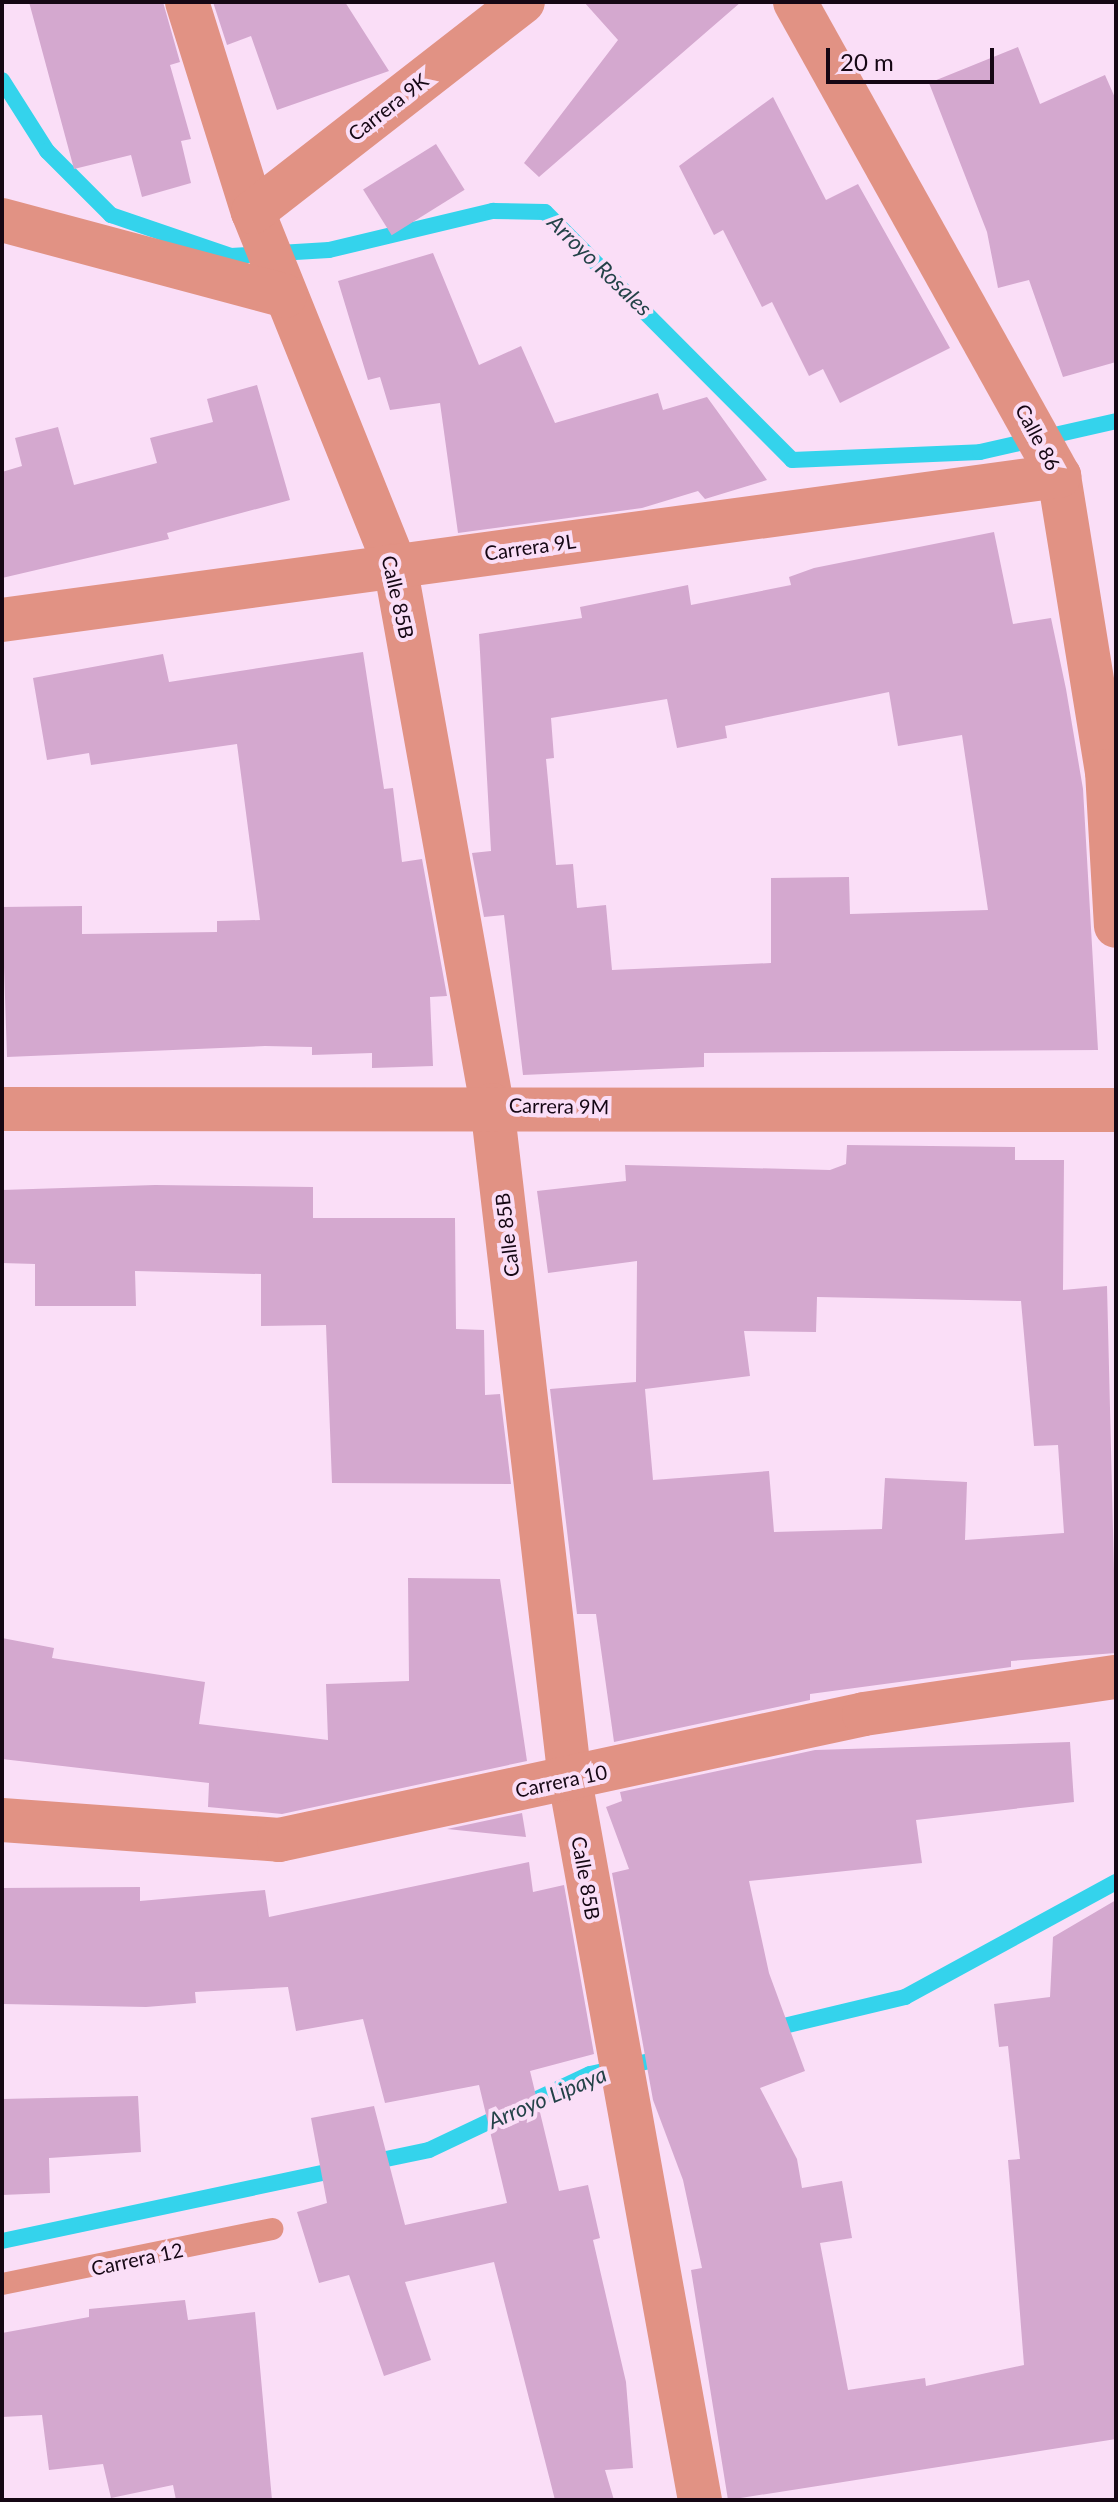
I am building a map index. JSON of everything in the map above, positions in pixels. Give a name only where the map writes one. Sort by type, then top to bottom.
[{"type":"street","name":"Calle 85B","points":[[187,2],[257,223],[395,565],[492,1105],[570,1780],[615,2049],[628,2101],[700,2500]]},
{"type":"street","name":"Carrera 9K","points":[[257,223],[523,2]]},
{"type":"street","name":"Calle 86","points":[[795,2],[1055,467],[1107,771],[1116,926]]},
{"type":"street","points":[[2,220],[281,284]]},
{"type":"street","name":"Carrera 9L","points":[[2,620],[1055,467]]},
{"type":"street","name":"Carrera 9M","points":[[2,1109],[492,1105],[1116,1110]]},
{"type":"street","name":"Carrera 10","points":[[2,1820],[279,1840],[570,1780],[864,1714],[1116,1677]]},
{"type":"lane","name":"Carrera 12","points":[[2,2284],[272,2229]]},
{"type":"building","points":[[29,2],[163,2],[180,62],[170,65],[191,139],[181,141],[191,183],[142,197],[131,155],[74,169]]},
{"type":"building","points":[[213,2],[345,2],[389,71],[277,110],[251,36],[227,45]]},
{"type":"building","points":[[584,2],[741,2],[539,177],[524,163],[618,40]]},
{"type":"building","points":[[1018,47],[1040,104],[1105,75],[1116,100],[1116,362],[1063,377],[1029,280],[998,288],[987,232],[929,83]]},
{"type":"building","points":[[773,97],[826,200],[858,184],[950,348],[840,403],[823,369],[809,376],[772,302],[762,307],[723,230],[714,235],[679,166]]},
{"type":"building","points":[[436,144],[465,190],[392,235],[363,190]]},
{"type":"building","points":[[433,253],[479,365],[521,346],[555,423],[658,393],[663,410],[707,397],[767,480],[705,499],[698,491],[642,508],[458,533],[440,403],[390,410],[380,377],[368,380],[338,281]]},
{"type":"building","points":[[257,385],[290,500],[167,533],[169,539],[2,578],[2,472],[22,466],[15,438],[58,427],[74,485],[157,463],[150,438],[213,422],[207,399]]},
{"type":"building","points":[[994,532],[1013,624],[1051,618],[1083,789],[1098,1050],[704,1053],[704,1067],[523,1075],[504,915],[484,917],[472,853],[491,851],[479,634],[582,618],[580,607],[688,585],[691,605],[791,585],[789,577],[814,568]],"holes":[[[889,692],[898,746],[962,735],[988,910],[850,914],[849,877],[771,878],[771,963],[612,970],[606,905],[577,908],[573,864],[556,865],[546,759],[554,758],[551,718],[667,699],[677,748],[727,738],[725,726]]]},
{"type":"building","points":[[363,652],[384,789],[393,788],[402,862],[422,859],[447,996],[430,997],[433,1066],[372,1068],[372,1053],[312,1055],[312,1047],[265,1046],[7,1057],[2,907],[82,906],[82,934],[217,932],[217,921],[260,920],[237,744],[91,765],[89,753],[47,760],[33,678],[163,654],[169,682]]},
{"type":"building","points":[[847,1145],[1015,1147],[1015,1160],[1064,1160],[1063,1290],[1107,1286],[1116,1653],[1011,1661],[1011,1667],[810,1694],[810,1700],[614,1742],[596,1614],[577,1614],[550,1389],[636,1382],[637,1261],[548,1273],[537,1191],[626,1181],[625,1165],[830,1170],[846,1164]],"holes":[[[817,1297],[1021,1301],[1034,1446],[1058,1445],[1064,1533],[965,1540],[967,1482],[885,1478],[882,1529],[774,1532],[769,1471],[653,1480],[645,1389],[750,1376],[744,1331],[816,1332]]]},
{"type":"building","points":[[155,1185],[313,1187],[313,1218],[455,1218],[456,1329],[484,1330],[485,1395],[500,1394],[511,1484],[332,1483],[326,1325],[261,1326],[261,1274],[135,1271],[136,1306],[35,1306],[35,1264],[2,1263],[2,1190]]},
{"type":"building","points":[[408,1578],[500,1579],[527,1761],[282,1814],[208,1807],[209,1783],[2,1759],[2,1638],[54,1648],[52,1658],[205,1682],[199,1724],[328,1740],[326,1684],[409,1681]]},
{"type":"building","points":[[1070,1742],[1074,1802],[916,1820],[922,1863],[749,1881],[769,1973],[805,2071],[760,2088],[797,2159],[802,2188],[842,2181],[852,2238],[820,2243],[848,2390],[925,2378],[926,2386],[1024,2365],[1008,2160],[1020,2159],[1008,2046],[999,2047],[994,2004],[1050,1997],[1053,1937],[1116,1900],[1116,2439],[728,2500],[691,2270],[702,2268],[683,2180],[653,2100],[612,1873],[629,1869],[606,1807],[622,1801],[620,1792],[815,1750]]},
{"type":"building","points":[[522,1813],[526,1837],[447,1829]]},
{"type":"building","points":[[529,1862],[533,1892],[564,1885],[594,2054],[530,2071],[559,2191],[588,2185],[600,2238],[593,2240],[626,2382],[633,2468],[605,2470],[614,2500],[555,2500],[494,2262],[405,2282],[431,2360],[384,2376],[349,2275],[319,2283],[297,2212],[327,2203],[311,2118],[374,2106],[405,2225],[507,2203],[479,2085],[385,2103],[363,2019],[296,2031],[288,1987],[195,1992],[196,2003],[146,2007],[3,2004],[2,1888],[140,1887],[140,1901],[265,1890],[269,1917]]},
{"type":"building","points":[[138,2096],[141,2152],[49,2158],[50,2193],[2,2195],[2,2099]]},
{"type":"building","points":[[185,2300],[188,2320],[255,2312],[272,2500],[176,2500],[173,2485],[111,2498],[103,2464],[49,2470],[42,2415],[2,2417],[2,2333],[89,2317],[89,2309]]},
{"type":"waterway","name":"Arroyo Rosales","points":[[2,80],[47,151],[111,215],[231,256],[329,250],[493,211],[545,212],[792,460],[980,452],[1116,421]]},
{"type":"waterway","name":"Arroyo Lipaya","points":[[767,2030],[905,1997],[1116,1882]]},
{"type":"waterway","name":"Arroyo Lipaya","points":[[367,2163],[429,2150],[590,2074],[668,2057]]},
{"type":"waterway","name":"Arroyo Lipaya","points":[[2,2241],[341,2169]]}]
